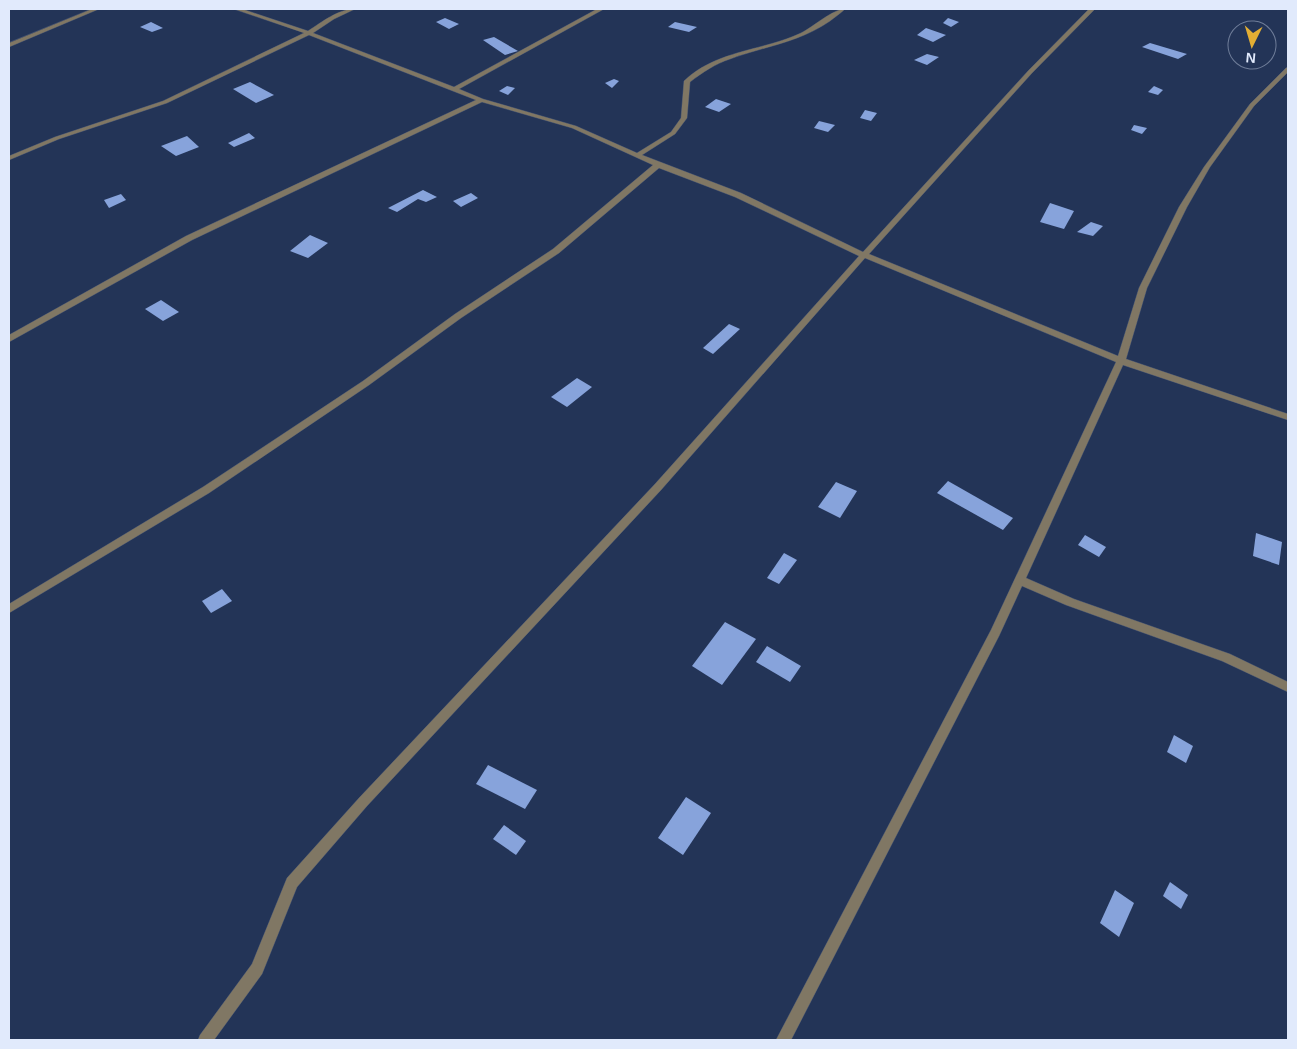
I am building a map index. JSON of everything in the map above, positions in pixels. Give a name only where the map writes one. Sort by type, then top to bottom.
[{"type":"street","points":[[9,45],[96,9]]},
{"type":"street","points":[[237,9],[309,33],[481,100],[574,128],[658,165],[738,195],[864,255],[1121,361],[1288,417]]},
{"type":"street","points":[[9,158],[57,138],[165,102],[309,33],[332,18],[352,9]]},
{"type":"street","points":[[455,89],[601,9]]},
{"type":"street","points":[[638,155],[673,133],[684,118],[687,81],[702,68],[738,53],[795,38],[816,28],[842,9]]},
{"type":"street","points":[[206,1040],[257,969],[292,883],[363,802],[658,487],[1030,72],[1092,9]]},
{"type":"street","points":[[783,1040],[995,633],[1121,361],[1143,288],[1183,207],[1207,167],[1252,105],[1288,69]]},
{"type":"street","points":[[9,339],[189,238],[481,100]]},
{"type":"street","points":[[9,608],[206,490],[366,383],[458,316],[556,251],[658,165]]},
{"type":"street","points":[[1020,580],[1086,608],[1226,656],[1288,686]]},
{"type":"building","points":[[445,18],[459,24],[449,29],[436,22]]},
{"type":"building","points":[[948,18],[959,22],[951,27],[943,23]]},
{"type":"building","points":[[151,22],[163,28],[152,32],[140,27]]},
{"type":"building","points":[[675,22],[697,27],[689,32],[668,27]]},
{"type":"building","points":[[926,28],[946,35],[933,42],[917,35]]},
{"type":"building","points":[[494,37],[518,51],[505,55],[483,40]]},
{"type":"building","points":[[1150,43],[1187,54],[1178,59],[1142,47]]},
{"type":"building","points":[[927,54],[939,57],[927,65],[914,60]]},
{"type":"building","points":[[614,79],[619,81],[612,88],[605,83]]},
{"type":"building","points":[[250,82],[274,95],[256,103],[233,89]]},
{"type":"building","points":[[507,86],[515,88],[508,95],[499,91]]},
{"type":"building","points":[[1154,86],[1163,90],[1158,95],[1148,92]]},
{"type":"building","points":[[716,99],[731,104],[719,112],[705,107]]},
{"type":"building","points":[[865,110],[877,113],[871,121],[860,118]]},
{"type":"building","points":[[819,121],[835,125],[828,132],[814,128]]},
{"type":"building","points":[[1134,125],[1147,128],[1142,134],[1131,130]]},
{"type":"building","points":[[249,133],[255,138],[234,147],[228,143]]},
{"type":"building","points":[[187,136],[199,147],[176,156],[161,146]]},
{"type":"building","points":[[423,190],[437,197],[426,202],[418,199],[397,212],[388,208]]},
{"type":"building","points":[[471,193],[478,198],[461,207],[453,201]]},
{"type":"building","points":[[121,194],[126,200],[109,208],[104,200]]},
{"type":"building","points":[[1050,203],[1074,211],[1064,229],[1040,222]]},
{"type":"building","points":[[1091,222],[1103,226],[1093,236],[1077,232]]},
{"type":"building","points":[[310,235],[328,243],[308,258],[290,251]]},
{"type":"building","points":[[161,300],[179,312],[163,321],[145,309]]},
{"type":"building","points":[[729,324],[740,329],[713,354],[703,348]]},
{"type":"building","points":[[577,378],[592,387],[567,407],[551,397]]},
{"type":"building","points":[[948,481],[1013,518],[1003,530],[937,493]]},
{"type":"building","points":[[836,482],[857,491],[840,518],[818,507]]},
{"type":"building","points":[[1256,533],[1282,542],[1279,565],[1253,556]]},
{"type":"building","points":[[1085,535],[1106,547],[1099,557],[1078,545]]},
{"type":"building","points":[[784,553],[797,560],[779,584],[767,578]]},
{"type":"building","points":[[222,589],[232,601],[211,613],[202,601]]},
{"type":"building","points":[[725,622],[756,639],[722,685],[692,666]]},
{"type":"building","points":[[767,646],[801,666],[790,682],[756,662]]},
{"type":"building","points":[[1174,735],[1193,746],[1186,763],[1167,752]]},
{"type":"building","points":[[488,765],[537,790],[525,809],[476,784]]},
{"type":"building","points":[[686,797],[711,813],[683,855],[658,838]]},
{"type":"building","points":[[504,825],[526,841],[516,855],[493,839]]},
{"type":"building","points":[[1170,882],[1188,895],[1181,909],[1163,896]]},
{"type":"building","points":[[1115,890],[1134,903],[1119,937],[1100,923]]}]
